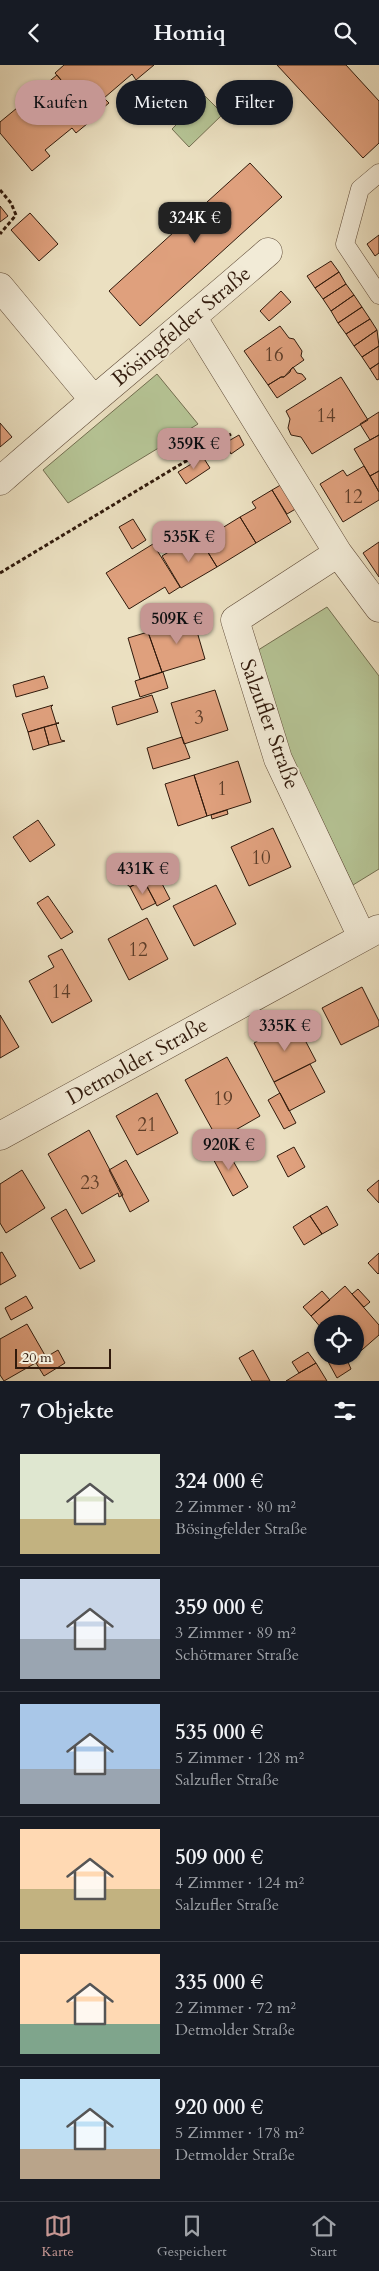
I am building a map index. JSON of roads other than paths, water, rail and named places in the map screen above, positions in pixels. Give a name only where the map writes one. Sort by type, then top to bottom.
[{"type":"street","name":"Bösingfelder Straße","points":[[0,481],[93,399],[193,318],[268,252]]},
{"type":"street","name":"Bösingfelder Straße","points":[[0,287],[93,399]]},
{"type":"street","points":[[193,318],[338,553],[379,609]]},
{"type":"street","name":"Salzufler Straße","points":[[338,553],[235,620],[278,759],[371,933]]},
{"type":"street","name":"Detmolder Straße","points":[[0,1136],[371,933]]},
{"type":"lane","points":[[379,173],[360,189],[345,244],[379,295]]}]
